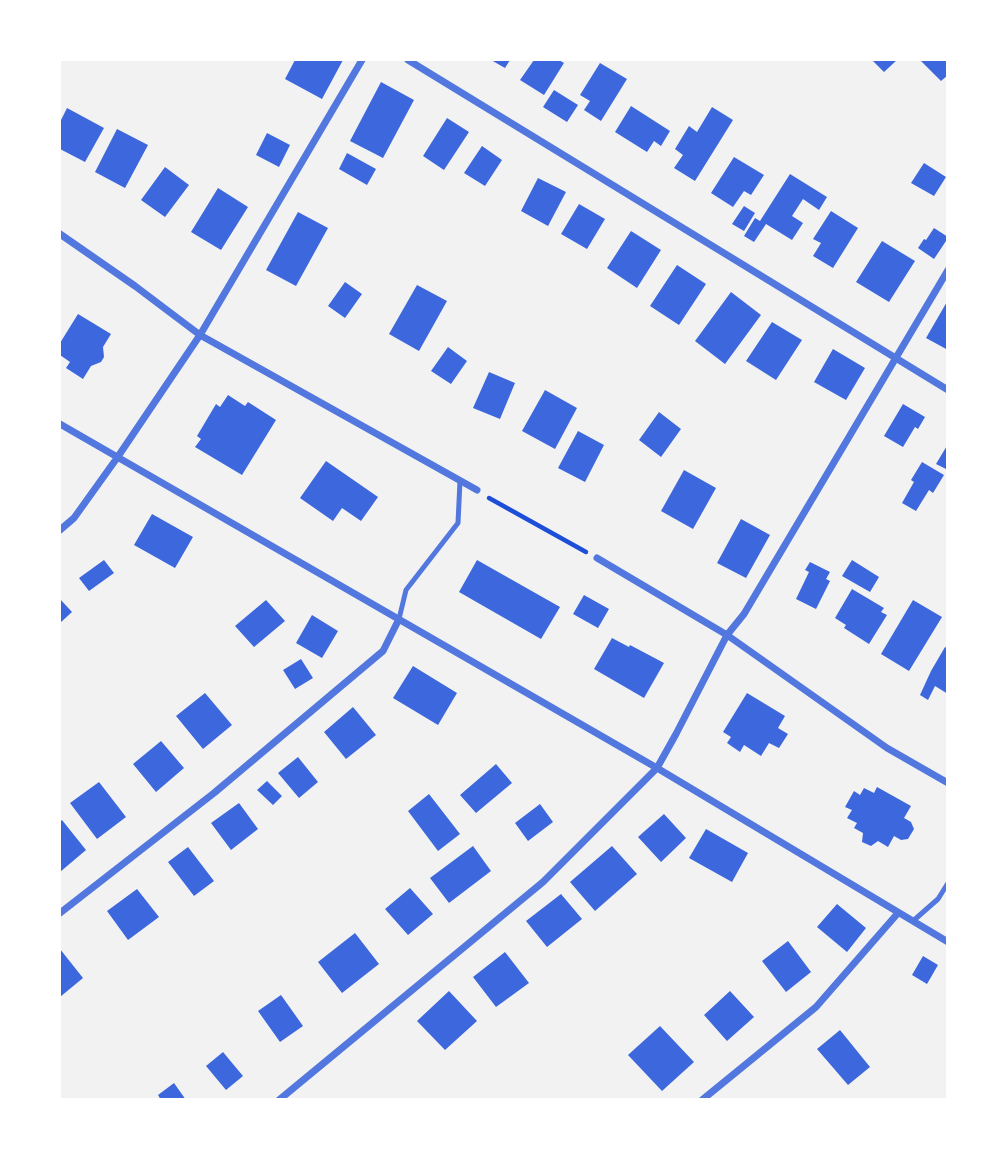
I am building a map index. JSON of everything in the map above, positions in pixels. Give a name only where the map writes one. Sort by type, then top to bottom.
[{"type":"street","points":[[60,530],[74,518],[200,335],[362,60]]},
{"type":"street","points":[[408,60],[947,390]]},
{"type":"street","points":[[60,234],[200,335],[477,490]]},
{"type":"street","points":[[279,1100],[543,882],[657,768],[727,635],[744,614],[947,270]]},
{"type":"street","points":[[60,424],[657,768],[947,942]]},
{"type":"street","points":[[597,558],[727,635],[887,748],[947,783]]},
{"type":"street","points":[[60,913],[214,793],[383,651],[399,619]]},
{"type":"street","points":[[702,1100],[816,1007],[898,913]]},
{"type":"lane","points":[[399,619],[406,590],[458,523],[460,481]]},
{"type":"lane","points":[[912,921],[938,899],[947,883]]},
{"type":"path","points":[[477,490],[597,558]]},
{"type":"building","points":[[295,60],[343,60],[322,99],[285,79]]},
{"type":"building","points":[[491,60],[510,60],[505,68]]},
{"type":"building","points":[[534,60],[559,60],[564,63],[544,95],[520,80]]},
{"type":"building","points":[[872,60],[897,60],[884,72]]},
{"type":"building","points":[[920,60],[948,60],[948,75],[941,81]]},
{"type":"building","points":[[600,63],[627,79],[601,121],[584,110],[590,101],[580,95]]},
{"type":"building","points":[[381,82],[414,100],[383,158],[350,141]]},
{"type":"building","points":[[554,90],[578,105],[567,122],[543,107]]},
{"type":"building","points":[[631,106],[670,131],[661,146],[654,141],[647,152],[615,132]]},
{"type":"building","points":[[712,107],[733,120],[695,181],[674,168],[683,155],[675,149],[689,126],[697,132]]},
{"type":"building","points":[[67,108],[104,128],[85,162],[60,149],[60,122]]},
{"type":"building","points":[[447,118],[469,132],[444,170],[423,156]]},
{"type":"building","points":[[117,129],[148,145],[125,188],[95,172]]},
{"type":"building","points":[[267,133],[290,145],[279,167],[256,155]]},
{"type":"building","points":[[482,146],[502,160],[485,186],[464,173]]},
{"type":"building","points":[[347,153],[376,169],[367,185],[339,169]]},
{"type":"building","points":[[734,157],[764,175],[751,195],[744,191],[733,207],[711,193]]},
{"type":"building","points":[[924,163],[946,177],[934,196],[911,183]]},
{"type":"building","points":[[165,167],[189,185],[165,217],[141,200]]},
{"type":"building","points":[[790,174],[827,197],[819,210],[803,199],[792,216],[803,223],[792,240],[766,224],[754,242],[744,236],[755,218],[760,221]]},
{"type":"building","points":[[538,178],[566,192],[548,226],[521,211]]},
{"type":"building","points":[[218,188],[248,207],[221,250],[191,232]]},
{"type":"building","points":[[579,204],[605,219],[587,249],[561,234]]},
{"type":"building","points":[[744,206],[755,213],[744,231],[732,224]]},
{"type":"building","points":[[831,211],[858,228],[833,268],[813,256],[821,243],[813,239]]},
{"type":"building","points":[[298,212],[328,228],[296,286],[266,270]]},
{"type":"building","points":[[934,228],[948,238],[934,259],[918,248]]},
{"type":"building","points":[[631,231],[661,250],[637,288],[607,268]]},
{"type":"building","points":[[882,241],[915,261],[889,302],[856,282]]},
{"type":"building","points":[[677,265],[706,284],[679,325],[650,306]]},
{"type":"building","points":[[345,282],[362,294],[345,318],[328,306]]},
{"type":"building","points":[[417,285],[447,301],[419,351],[389,334]]},
{"type":"building","points":[[731,292],[761,315],[725,364],[695,341]]},
{"type":"building","points":[[948,300],[948,350],[926,338]]},
{"type":"building","points":[[78,314],[111,334],[103,347],[104,357],[101,362],[91,366],[83,379],[66,368],[70,362],[60,355],[60,343]]},
{"type":"building","points":[[772,322],[802,340],[776,380],[746,361]]},
{"type":"building","points":[[448,347],[467,361],[451,384],[431,371]]},
{"type":"building","points":[[833,349],[865,368],[846,400],[814,382]]},
{"type":"building","points":[[489,372],[515,383],[500,419],[473,408]]},
{"type":"building","points":[[545,390],[577,408],[555,449],[522,431]]},
{"type":"building","points":[[228,395],[245,406],[248,402],[276,420],[242,475],[195,447],[201,439],[197,436],[216,404],[220,407]]},
{"type":"building","points":[[903,404],[925,417],[918,429],[915,427],[903,447],[884,436]]},
{"type":"building","points":[[659,412],[681,429],[661,457],[639,440]]},
{"type":"building","points":[[578,431],[604,445],[585,482],[558,468]]},
{"type":"building","points":[[948,444],[948,470],[936,464]]},
{"type":"building","points":[[326,461],[378,497],[361,521],[342,508],[333,521],[300,498]]},
{"type":"building","points":[[922,462],[944,475],[933,493],[929,490],[916,511],[902,503]]},
{"type":"building","points":[[684,470],[716,488],[693,529],[661,511]]},
{"type":"building","points":[[152,514],[193,537],[175,568],[134,545]]},
{"type":"building","points":[[741,519],[770,535],[746,578],[717,563]]},
{"type":"building","points":[[104,560],[114,573],[89,591],[79,578]]},
{"type":"building","points":[[477,560],[560,607],[541,639],[459,592]]},
{"type":"building","points":[[852,560],[879,577],[870,592],[842,576]]},
{"type":"building","points":[[810,562],[830,572],[826,579],[830,581],[816,609],[796,599],[809,572],[805,570]]},
{"type":"building","points":[[852,589],[884,608],[881,612],[887,615],[869,644],[844,628],[846,625],[835,618]]},
{"type":"building","points":[[584,595],[609,609],[598,628],[573,614]]},
{"type":"building","points":[[60,599],[72,612],[60,623]]},
{"type":"building","points":[[266,600],[285,621],[254,647],[235,626]]},
{"type":"building","points":[[913,600],[942,617],[909,671],[881,654]]},
{"type":"building","points":[[312,615],[338,631],[322,658],[296,643]]},
{"type":"building","points":[[612,638],[664,663],[644,698],[594,669]]},
{"type":"building","points":[[945,647],[948,649],[948,694],[935,686],[928,700],[920,695]]},
{"type":"building","points":[[301,659],[313,678],[295,689],[283,670]]},
{"type":"building","points":[[413,666],[457,693],[438,725],[393,698]]},
{"type":"building","points":[[205,693],[232,725],[203,749],[176,716]]},
{"type":"building","points":[[747,693],[785,716],[778,728],[788,734],[779,748],[769,743],[761,756],[744,745],[740,752],[727,743],[731,737],[723,732]]},
{"type":"building","points":[[353,707],[376,735],[346,759],[324,732]]},
{"type":"building","points":[[161,741],[184,768],[156,792],[133,764]]},
{"type":"building","points":[[298,757],[318,782],[299,798],[278,773]]},
{"type":"building","points":[[496,764],[512,783],[476,813],[460,795]]},
{"type":"building","points":[[267,781],[282,796],[273,805],[257,790]]},
{"type":"building","points":[[99,782],[126,817],[97,839],[70,803]]},
{"type":"building","points":[[877,787],[911,806],[904,818],[911,822],[914,829],[908,839],[901,840],[894,836],[888,847],[878,841],[871,846],[862,842],[863,833],[854,828],[857,823],[847,818],[852,810],[845,807],[854,791],[860,795],[864,788],[874,793]]},
{"type":"building","points":[[429,794],[460,834],[438,851],[408,811]]},
{"type":"building","points":[[239,803],[258,829],[231,850],[211,823]]},
{"type":"building","points":[[540,804],[553,822],[528,841],[515,823]]},
{"type":"building","points":[[664,814],[686,838],[661,862],[638,837]]},
{"type":"building","points":[[62,820],[86,850],[60,872],[60,822]]},
{"type":"building","points":[[706,829],[748,853],[732,882],[689,858]]},
{"type":"building","points":[[473,846],[491,871],[449,903],[430,878]]},
{"type":"building","points":[[612,846],[637,874],[595,911],[570,882]]},
{"type":"building","points":[[188,847],[214,881],[194,896],[168,862]]},
{"type":"building","points":[[410,888],[433,914],[408,935],[385,909]]},
{"type":"building","points":[[137,889],[159,917],[128,940],[107,911]]},
{"type":"building","points":[[561,894],[582,919],[547,947],[526,921]]},
{"type":"building","points":[[837,904],[866,928],[847,952],[817,927]]},
{"type":"building","points":[[355,933],[379,964],[342,993],[318,962]]},
{"type":"building","points":[[788,941],[811,972],[786,992],[762,961]]},
{"type":"building","points":[[60,949],[83,978],[60,997]]},
{"type":"building","points":[[505,952],[529,983],[496,1007],[473,977]]},
{"type":"building","points":[[923,956],[938,965],[927,984],[912,975]]},
{"type":"building","points":[[449,991],[477,1021],[445,1050],[417,1021]]},
{"type":"building","points":[[730,991],[754,1017],[727,1041],[704,1015]]},
{"type":"building","points":[[281,995],[303,1026],[280,1042],[258,1011]]},
{"type":"building","points":[[660,1026],[694,1062],[662,1091],[628,1055]]},
{"type":"building","points":[[840,1030],[870,1067],[848,1085],[817,1049]]},
{"type":"building","points":[[223,1052],[243,1076],[226,1090],[206,1066]]},
{"type":"building","points":[[174,1083],[186,1100],[161,1100],[158,1095]]}]
